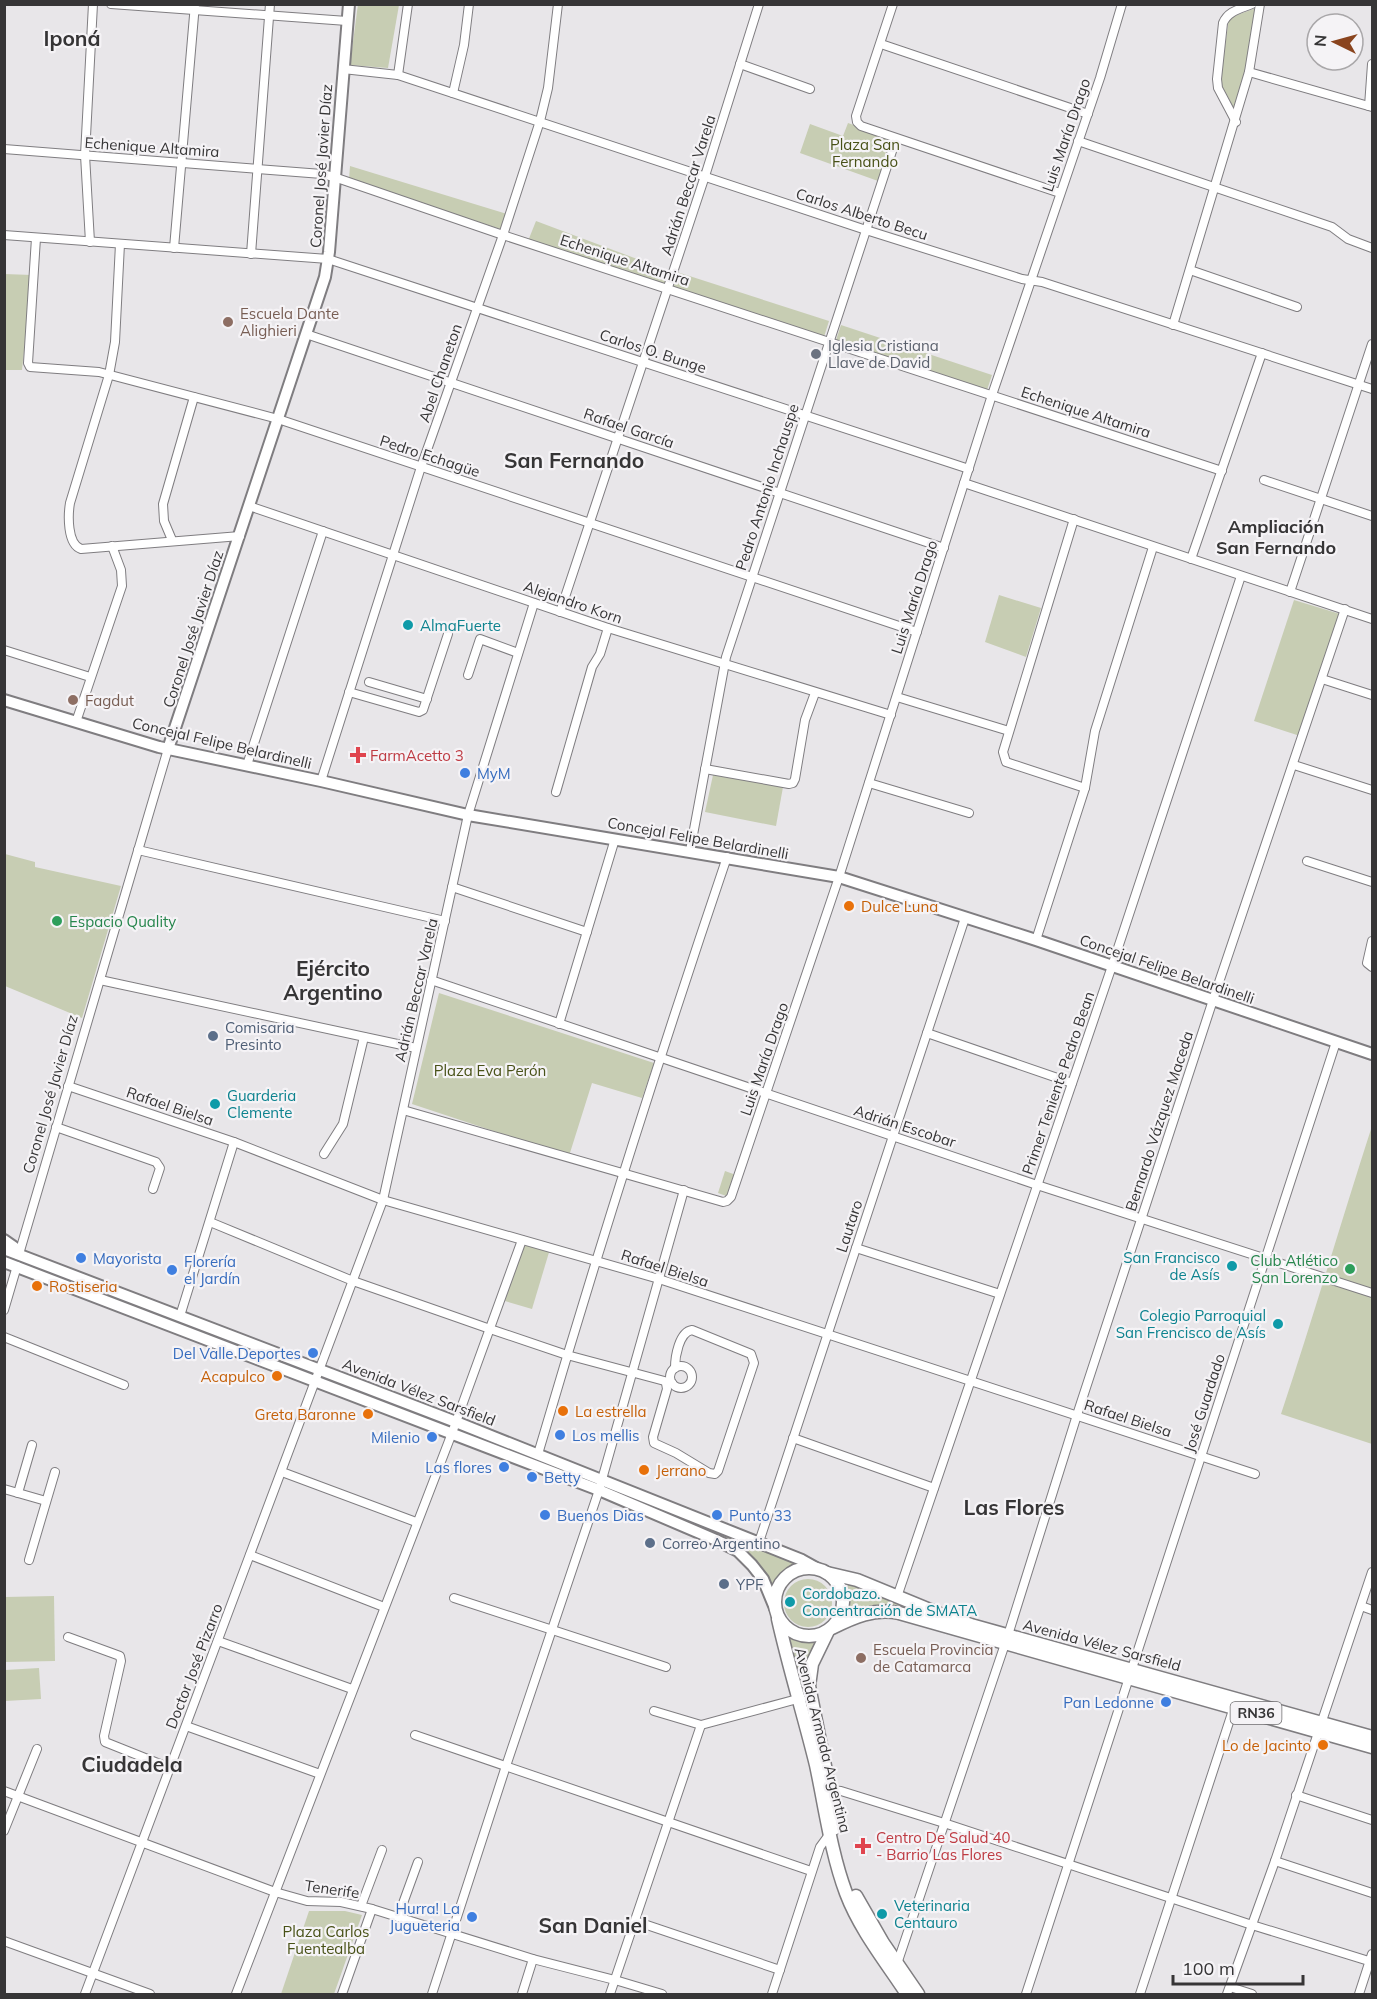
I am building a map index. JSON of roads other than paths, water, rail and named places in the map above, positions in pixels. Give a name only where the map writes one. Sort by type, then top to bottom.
[{"type":"main road","name":"Coronel José Javier Díaz","points":[[168,749],[240,536],[328,259],[349,4]]},
{"type":"main road","name":"Concejal Felipe Belardinelli","points":[[4,700],[168,749],[468,815],[727,857],[839,878],[1036,940],[1372,1054]]},
{"type":"main road","points":[[4,1240],[19,1254]]},
{"type":"main road","name":"Avenida Vélez Sarsfield","points":[[4,1249],[180,1316],[452,1433],[599,1490],[716,1540],[738,1551],[763,1579],[777,1614]]},
{"type":"main road","name":"Avenida Vélez Sarsfield","points":[[4,1262],[318,1376],[456,1422],[759,1542],[823,1571],[857,1580],[1006,1639]]},
{"type":"main road","name":"RN36","points":[[823,1571],[799,1570],[785,1578],[776,1592],[777,1614],[788,1629],[802,1636],[819,1635],[830,1629]]},
{"type":"main road","points":[[823,1571],[840,1588],[843,1602],[840,1616],[830,1629]]},
{"type":"main road","name":"Avenida Vélez Sarsfield","points":[[830,1629],[863,1614],[888,1612],[1006,1639],[1320,1726],[1372,1747]]},
{"type":"main road","name":"Avenida Armada Argentina","points":[[777,1614],[797,1700],[851,1887],[866,1915],[918,1995]]},
{"type":"main road","name":"Avenida Armada Argentina","points":[[830,1629],[812,1664],[810,1690],[831,1790],[840,1874],[856,1916],[907,1995]]},
{"type":"main road","name":"Avenida Vélez Sarsfield","points":[[1132,1674],[1234,1707],[1372,1737]]},
{"type":"street","points":[[90,242],[85,155],[93,4]]},
{"type":"street","points":[[111,4],[195,8],[347,21]]},
{"type":"street","points":[[251,254],[270,4]]},
{"type":"street","points":[[398,75],[408,4]]},
{"type":"street","points":[[453,93],[464,45],[469,4]]},
{"type":"street","name":"Abel Chaneton","points":[[321,781],[421,467],[540,121],[548,88],[558,4]]},
{"type":"street","name":"Adrián Beccar Varela","points":[[560,612],[644,363],[759,4]]},
{"type":"street","points":[[893,4],[856,116],[857,122],[861,126],[896,139],[1060,193]]},
{"type":"street","name":"Luis María Drago","points":[[684,1190],[723,1202],[731,1197],[839,878],[992,395],[1088,114],[1122,4]]},
{"type":"street","points":[[1236,122],[1218,88],[1223,23],[1230,13],[1252,4]]},
{"type":"street","points":[[1173,325],[1236,122],[1249,72],[1260,4]]},
{"type":"street","points":[[174,248],[195,8]]},
{"type":"street","points":[[881,44],[1088,114]]},
{"type":"street","points":[[740,64],[810,89]]},
{"type":"street","points":[[1249,72],[1371,106],[1372,64]]},
{"type":"street","name":"Carlos Alberto Becu","points":[[343,69],[398,75],[866,230],[1022,279],[1042,282],[1372,388]]},
{"type":"street","name":"Pedro Antonio Inchauspe","points":[[690,851],[724,665],[896,139]]},
{"type":"street","points":[[1078,141],[1332,227],[1348,239],[1372,248]]},
{"type":"street","name":"Echenique Altamira","points":[[4,149],[182,162],[322,174],[334,177],[1222,471]]},
{"type":"street","name":"Carlos O. Bunge","points":[[4,235],[328,259],[969,469]]},
{"type":"street","name":"Pedro Echagüe","points":[[36,238],[28,363],[30,367],[109,375],[278,419],[917,632]]},
{"type":"street","points":[[120,244],[115,342],[109,375],[69,511],[72,542],[77,548],[240,536]]},
{"type":"street","points":[[1190,270],[1297,307]]},
{"type":"street","name":"Rafael García","points":[[306,333],[944,548]]},
{"type":"street","points":[[1290,592],[1372,344]]},
{"type":"street","points":[[1191,560],[1263,353]]},
{"type":"street","points":[[172,540],[164,521],[163,504],[194,397]]},
{"type":"street","points":[[1264,480],[1372,516]]},
{"type":"street","points":[[964,483],[1372,619]]},
{"type":"street","name":"Alejandro Korn","points":[[249,506],[608,628],[891,715]]},
{"type":"street","points":[[1074,519],[1003,752],[1006,762],[1085,788]]},
{"type":"street","points":[[247,765],[323,531]]},
{"type":"street","points":[[76,722],[122,586],[121,570],[112,546]]},
{"type":"street","points":[[1036,940],[1085,788],[1095,732],[1154,547]]},
{"type":"street","name":"Primer Teniente Pedro Bean","points":[[897,1597],[1112,966],[1241,576]]},
{"type":"street","name":"Adrián Beccar Varela","points":[[318,1376],[383,1200],[468,815],[534,603]]},
{"type":"street","name":"Bernardo Vázquez Maceda","points":[[897,1964],[1006,1639],[1141,1218],[1344,609]]},
{"type":"street","points":[[556,792],[592,667],[600,654],[608,628]]},
{"type":"street","points":[[349,692],[419,712],[423,710],[448,634]]},
{"type":"street","points":[[468,675],[480,639],[518,653]]},
{"type":"street","points":[[4,650],[90,677]]},
{"type":"street","points":[[1322,679],[1372,695]]},
{"type":"street","points":[[369,682],[427,699]]},
{"type":"street","points":[[705,770],[793,783],[805,720],[815,693]]},
{"type":"street","points":[[897,696],[1009,731]]},
{"type":"street","name":"Coronel José Javier Díaz","points":[[19,1254],[168,749]]},
{"type":"street","points":[[1293,765],[1372,790]]},
{"type":"street","points":[[869,783],[969,813]]},
{"type":"street","points":[[560,1024],[615,839]]},
{"type":"street","points":[[138,850],[445,921]]},
{"type":"street","points":[[538,1454],[595,1260],[659,1058],[727,857]]},
{"type":"street","points":[[1307,861],[1372,882]]},
{"type":"street","points":[[452,887],[587,932]]},
{"type":"street","name":"Lautaro","points":[[759,1542],[965,918]]},
{"type":"street","points":[[1370,965],[1372,941]]},
{"type":"street","points":[[100,980],[416,1048]]},
{"type":"street","name":"Adrián Escobar","points":[[431,981],[1037,1185],[1372,1293]]},
{"type":"street","points":[[927,1033],[1072,1083]]},
{"type":"street","points":[[324,1154],[343,1124],[364,1037]]},
{"type":"street","name":"José Guardado","points":[[1026,1995],[1336,1042]]},
{"type":"street","name":"Rafael Bielsa","points":[[68,1086],[234,1142],[383,1200],[659,1280],[1255,1474]]},
{"type":"street","points":[[403,1110],[684,1190],[603,1479],[432,1995]]},
{"type":"street","points":[[56,1127],[156,1162],[160,1168],[153,1189]]},
{"type":"street","points":[[180,1316],[234,1142]]},
{"type":"street","points":[[210,1222],[353,1281],[490,1329],[567,1355],[669,1383],[678,1388],[685,1387],[692,1379],[688,1369],[675,1368]]},
{"type":"street","points":[[236,1995],[452,1433],[522,1240]]},
{"type":"street","points":[[855,1248],[1000,1294]]},
{"type":"street","points":[[5,1306],[17,1266]]},
{"type":"street","points":[[687,1330],[751,1354],[753,1358],[718,1471],[715,1474],[654,1443],[653,1437],[671,1374],[675,1368],[683,1334],[687,1330]]},
{"type":"street","points":[[4,1337],[124,1384]]},
{"type":"street","name":"Doctor José Pizarro","points":[[85,1995],[318,1376]]},
{"type":"street","points":[[793,1438],[934,1488]]},
{"type":"street","points":[[18,1493],[32,1445]]},
{"type":"street","points":[[29,1560],[55,1472]]},
{"type":"street","points":[[282,1472],[416,1522]]},
{"type":"street","points":[[4,1489],[46,1501]]},
{"type":"street","points":[[250,1555],[384,1607]]},
{"type":"street","points":[[1252,1995],[1229,1991],[1372,1572]]},
{"type":"street","points":[[454,1598],[666,1667]]},
{"type":"street","points":[[1361,1606],[1372,1610]]},
{"type":"street","points":[[68,1637],[117,1655],[121,1661],[104,1736],[105,1742],[170,1768]]},
{"type":"street","points":[[218,1641],[352,1689]]},
{"type":"street","points":[[654,1711],[701,1725],[797,1700],[810,1690]]},
{"type":"street","points":[[1140,1995],[1234,1707]]},
{"type":"street","points":[[610,1995],[701,1725]]},
{"type":"street","points":[[186,1726],[320,1774]]},
{"type":"street","points":[[415,1735],[811,1871]]},
{"type":"street","points":[[4,1831],[37,1749]]},
{"type":"street","points":[[831,1790],[841,1791],[944,1823],[1252,1925],[1372,1959],[1359,1995]]},
{"type":"street","name":"Tenerife","points":[[4,1791],[275,1892],[307,1901],[341,1902],[361,1906],[662,1995]]},
{"type":"street","points":[[1296,1795],[1372,1820]]},
{"type":"street","points":[[772,1995],[820,1847],[834,1831]]},
{"type":"street","points":[[361,1906],[382,1850]]},
{"type":"street","points":[[1275,1861],[1372,1893]]},
{"type":"street","points":[[398,1917],[418,1862]]},
{"type":"street","points":[[342,1995],[372,1909]]},
{"type":"street","points":[[635,1921],[780,1970]]},
{"type":"street","points":[[4,1941],[150,1995]]},
{"type":"street","points":[[522,1995],[534,1959]]},
{"type":"place","name":"Escuela Dante Alighieri","points":[[228,322]]},
{"type":"place","name":"Iglesia Cristiana Llave de David","points":[[816,354]]},
{"type":"place","name":"AlmaFuerte","points":[[408,625]]},
{"type":"place","name":"Fagdut","points":[[73,700]]},
{"type":"place","name":"FarmAcetto 3","points":[[358,755]]},
{"type":"place","name":"MyM","points":[[465,773]]},
{"type":"place","name":"Dulce Luna","points":[[849,906]]},
{"type":"place","name":"Espacio Quality","points":[[57,921]]},
{"type":"place","name":"Comisaria Presinto","points":[[213,1036]]},
{"type":"place","name":"Guarderia Clemente","points":[[215,1104]]},
{"type":"place","name":"Mayorista","points":[[81,1258]]},
{"type":"place","name":"San Francisco de Asís","points":[[1232,1266]]},
{"type":"place","name":"Club Atlético San Lorenzo","points":[[1350,1269]]},
{"type":"place","name":"Florería el Jardín","points":[[172,1270]]},
{"type":"place","name":"Rostiseria","points":[[37,1286]]},
{"type":"place","name":"Colegio Parroquial San Frencisco de Asís","points":[[1278,1324]]},
{"type":"place","name":"Del Valle Deportes","points":[[313,1353]]},
{"type":"place","name":"Acapulco","points":[[277,1376]]},
{"type":"place","name":"La estrella","points":[[563,1411]]},
{"type":"place","name":"Greta Baronne","points":[[368,1414]]},
{"type":"place","name":"Los mellis","points":[[560,1435]]},
{"type":"place","name":"Milenio","points":[[432,1437]]},
{"type":"place","name":"Las flores","points":[[504,1467]]},
{"type":"place","name":"Jerrano","points":[[644,1470]]},
{"type":"place","name":"Betty","points":[[532,1477]]},
{"type":"place","name":"Buenos Dias","points":[[545,1515]]},
{"type":"place","name":"Punto 33","points":[[717,1515]]},
{"type":"place","name":"Correo Argentino","points":[[650,1543]]},
{"type":"place","name":"YPF","points":[[724,1584]]},
{"type":"place","name":"Cordobazo. Concentración de SMATA","points":[[790,1602]]},
{"type":"place","name":"Escuela Provincia de Catamarca","points":[[861,1658]]},
{"type":"place","name":"Pan Ledonne","points":[[1166,1702]]},
{"type":"place","name":"Lo de Jacinto","points":[[1323,1745]]},
{"type":"place","name":"Centro De Salud 40 - Barrio Las Flores","points":[[863,1846]]},
{"type":"place","name":"Veterinaria Centauro","points":[[882,1914]]},
{"type":"place","name":"Hurra! La Jugueteria","points":[[472,1917]]},
{"type":"district","name":"Iponá","points":[[72,38]]},
{"type":"district","name":"San Fernando","points":[[574,460]]},
{"type":"district","name":"Ampliación San Fernando","points":[[1276,536]]},
{"type":"district","name":"Ejército Argentino","points":[[333,980]]},
{"type":"district","name":"Las Flores","points":[[1014,1507]]},
{"type":"district","name":"Ciudadela","points":[[132,1764]]},
{"type":"district","name":"San Daniel","points":[[593,1925]]},
{"type":"park label","name":"Plaza San Fernando","points":[[865,152]]},
{"type":"park label","name":"Plaza Eva Perón","points":[[490,1070]]},
{"type":"park label","name":"Plaza Carlos Fuentealba","points":[[326,1940]]}]
